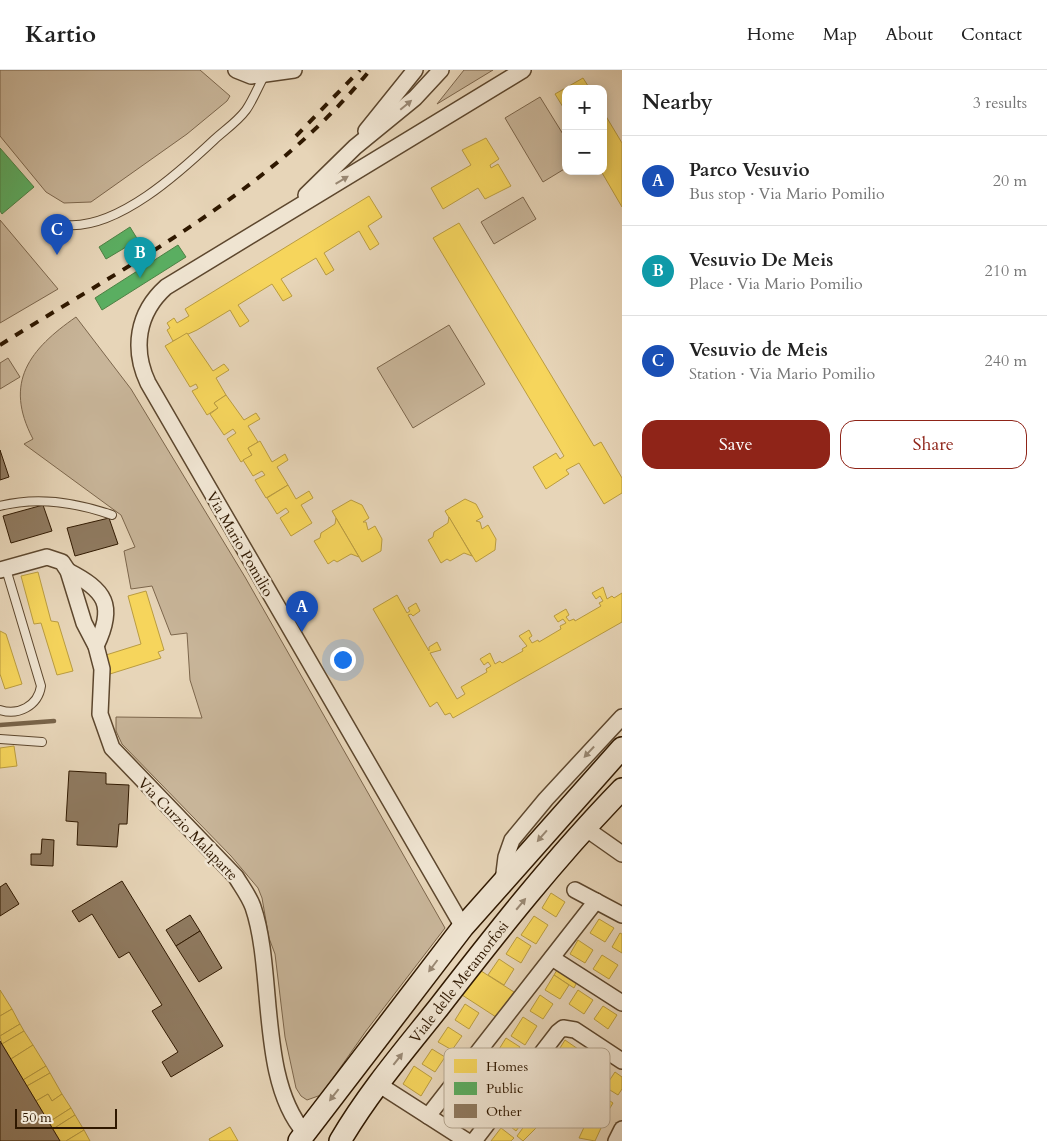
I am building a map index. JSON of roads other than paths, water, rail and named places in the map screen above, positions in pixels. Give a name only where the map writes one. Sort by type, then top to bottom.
[{"type":"street","points":[[236,70],[251,76],[294,70]]},
{"type":"street","points":[[355,147],[415,70]]},
{"type":"street","points":[[355,147],[415,98],[440,70]]},
{"type":"street","name":"Via Mario Pomilio","points":[[462,927],[153,392],[140,362],[140,327],[151,303],[159,294],[523,70]]},
{"type":"street","points":[[355,147],[372,152],[392,149]]},
{"type":"street","name":"Via Mario Pomilio","points":[[270,224],[308,193],[355,147]]},
{"type":"street","points":[[3,570],[51,557],[59,560],[68,571],[94,586],[102,598],[107,618],[96,646]]},
{"type":"street","name":"Via Curzio Malaparte","points":[[68,571],[84,624],[96,646],[102,676],[100,714],[112,748],[236,877],[252,905],[257,922],[276,1065],[287,1104],[302,1137]]},
{"type":"street","points":[[503,881],[506,856],[512,840],[552,792],[622,717]]},
{"type":"street","name":"Viale delle Metamorfosi","points":[[302,1137],[462,927],[622,748]]},
{"type":"street","name":"Viale delle Metamorfosi","points":[[340,1141],[358,1110],[483,949],[585,828],[622,789]]},
{"type":"street","points":[[562,813],[622,854]]},
{"type":"street","points":[[575,890],[622,915]]},
{"type":"street","points":[[481,1048],[596,901]]},
{"type":"street","points":[[462,927],[483,949]]},
{"type":"street","points":[[552,958],[622,1003]]},
{"type":"street","points":[[546,1048],[563,1028],[575,1030],[602,1048]]},
{"type":"street","points":[[610,1053],[622,1061]]},
{"type":"street","points":[[378,1084],[444,1126]]},
{"type":"street","points":[[428,1116],[444,1096]]},
{"type":"street","points":[[447,1128],[467,1141]]},
{"type":"street","points":[[474,1141],[484,1128]]},
{"type":"street","points":[[616,1141],[622,1130]]},
{"type":"lane","points":[[67,225],[83,227],[122,210],[154,192],[192,161],[246,110],[273,73]]},
{"type":"lane","points":[[0,506],[36,500],[86,506],[112,515]]},
{"type":"lane","points":[[0,710],[14,712],[24,709],[38,698],[40,686],[3,570]]},
{"type":"lane","points":[[0,739],[42,742]]},
{"type":"waterway","points":[[0,725],[54,721]]},
{"type":"railway","points":[[296,136],[360,70]]},
{"type":"railway","points":[[0,345],[148,254],[244,188],[289,152],[332,113],[370,70]]},
{"type":"place","name":"Vesuvio de Meis","points":[[57,255]]},
{"type":"place","name":"Vesuvio De Meis","points":[[140,278]]},
{"type":"place","name":"Parco Vesuvio","points":[[302,632]]}]
